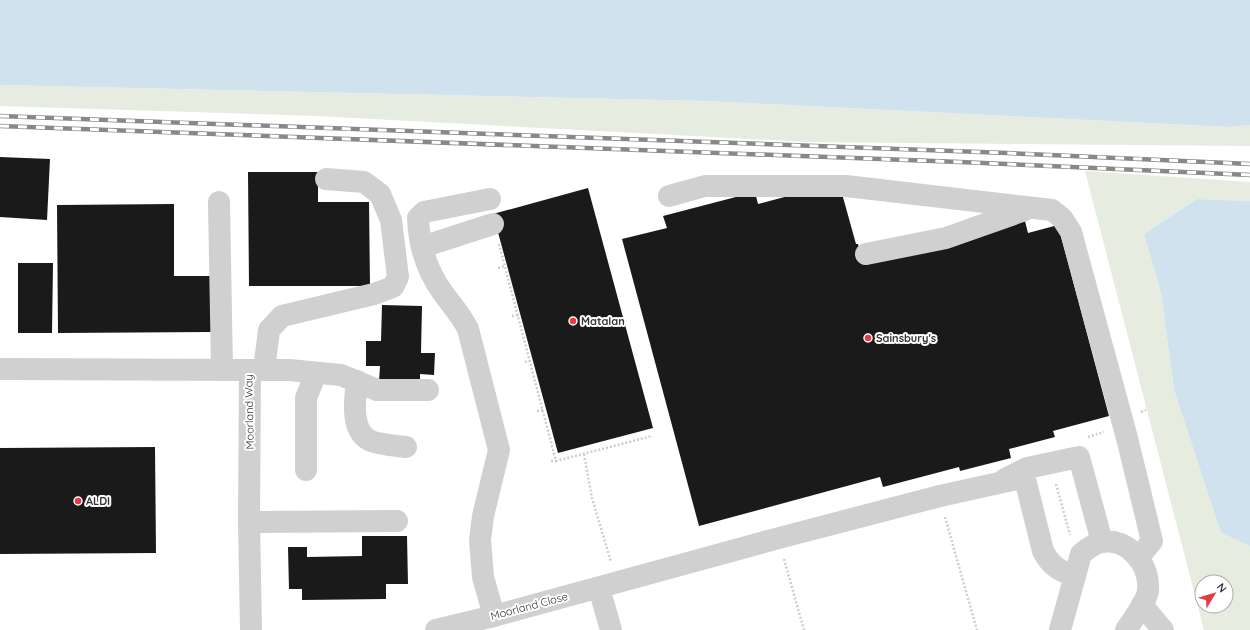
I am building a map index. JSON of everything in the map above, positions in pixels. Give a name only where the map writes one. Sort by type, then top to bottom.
[{"type":"street","points":[[326,179],[364,182],[380,194],[391,220],[398,277],[393,287],[374,294],[282,316],[269,330],[257,370],[289,370],[341,375],[377,390],[428,390]]},
{"type":"street","points":[[669,196],[705,186],[846,186],[1052,210],[1062,218],[1071,232],[1127,438],[1152,541],[1138,557]]},
{"type":"street","points":[[490,198],[424,212],[418,218],[419,233],[430,272],[444,294],[461,315],[468,329],[499,450],[482,516],[480,540],[483,577],[494,616]]},
{"type":"street","points":[[219,202],[222,370]]},
{"type":"street","points":[[866,254],[946,238],[1030,208]]},
{"type":"street","points":[[422,246],[496,233]]},
{"type":"street","name":"Moorland Way","points":[[0,369],[257,370],[249,522],[251,630]]},
{"type":"street","points":[[306,470],[306,398],[316,373]]},
{"type":"street","points":[[356,382],[354,408],[359,429],[369,440],[406,447]]},
{"type":"street","points":[[995,484],[1027,468],[1079,458],[1102,542]]},
{"type":"street","points":[[995,484],[1022,479],[1026,483],[1043,551],[1048,561],[1057,570],[1075,576]]},
{"type":"street","name":"Moorland Close","points":[[444,629],[778,538],[940,496],[995,484]]},
{"type":"street","points":[[249,522],[397,521]]},
{"type":"street","points":[[1060,630],[1081,554],[1088,548],[1102,542],[1126,546],[1138,557],[1146,572],[1148,590],[1142,605],[1126,630]]},
{"type":"street","points":[[608,585],[611,630]]},
{"type":"street","points":[[1142,605],[1163,630]]},
{"type":"path","points":[[496,233],[556,461]]},
{"type":"path","points":[[498,268],[505,266]]},
{"type":"path","points":[[512,316],[518,315]]},
{"type":"path","points":[[525,362],[530,361]]},
{"type":"path","points":[[537,412],[543,410]]},
{"type":"path","points":[[551,461],[556,461],[652,436]]},
{"type":"path","points":[[584,454],[608,585]]},
{"type":"path","points":[[1050,463],[1071,541],[1081,554]]},
{"type":"path","points":[[940,496],[976,630]]},
{"type":"path","points":[[778,538],[804,630]]},
{"type":"shaded area","points":[[0,85],[706,101],[1230,127],[1250,125],[1250,146],[807,142],[316,116],[0,106]]},
{"type":"shaded area","points":[[1085,171],[1250,182],[1250,201],[1197,199],[1144,234],[1161,293],[1174,390],[1221,533],[1250,546],[1250,630],[1204,630],[1200,614],[1234,614],[1234,574],[1194,574],[1194,591]]},
{"type":"water","points":[[0,0],[1250,0],[1250,125],[1230,127],[706,101],[0,85]]},
{"type":"water","points":[[1197,199],[1250,201],[1250,546],[1221,533],[1174,390],[1161,293],[1144,234]]},
{"type":"building","points":[[0,157],[50,159],[47,220],[0,217]]},
{"type":"building","points":[[248,172],[318,172],[318,202],[369,202],[370,286],[249,286]]},
{"type":"building","name":"Sainsbury's","points":[[822,187],[841,190],[862,260],[1024,217],[1028,233],[1058,225],[1109,416],[1053,431],[1055,437],[1009,449],[1011,458],[960,471],[959,467],[883,487],[880,477],[699,526],[622,239],[667,228],[663,216],[755,192],[758,204]]},
{"type":"building","name":"Matalan","points":[[588,188],[653,428],[558,453],[493,214]]},
{"type":"building","points":[[174,204],[174,276],[211,276],[211,332],[58,333],[57,205]]},
{"type":"building","points":[[18,263],[53,263],[52,333],[18,333]]},
{"type":"building","points":[[382,305],[422,306],[421,353],[435,353],[434,375],[420,374],[420,383],[379,382],[380,366],[366,366],[366,341],[381,341]]},
{"type":"building","name":"ALDI","points":[[155,447],[156,553],[0,554],[0,448]]},
{"type":"building","points":[[362,536],[407,536],[408,584],[386,584],[386,599],[302,600],[302,589],[289,589],[288,547],[307,547],[307,557],[362,556]]},
{"type":"railway","points":[[0,116],[1007,153],[1250,164]]},
{"type":"railway","points":[[0,126],[960,162],[1250,175]]},
{"type":"place","name":"Matalan","points":[[573,321]]},
{"type":"place","name":"Sainsbury's","points":[[868,338]]},
{"type":"place","name":"ALDI","points":[[78,501]]}]
